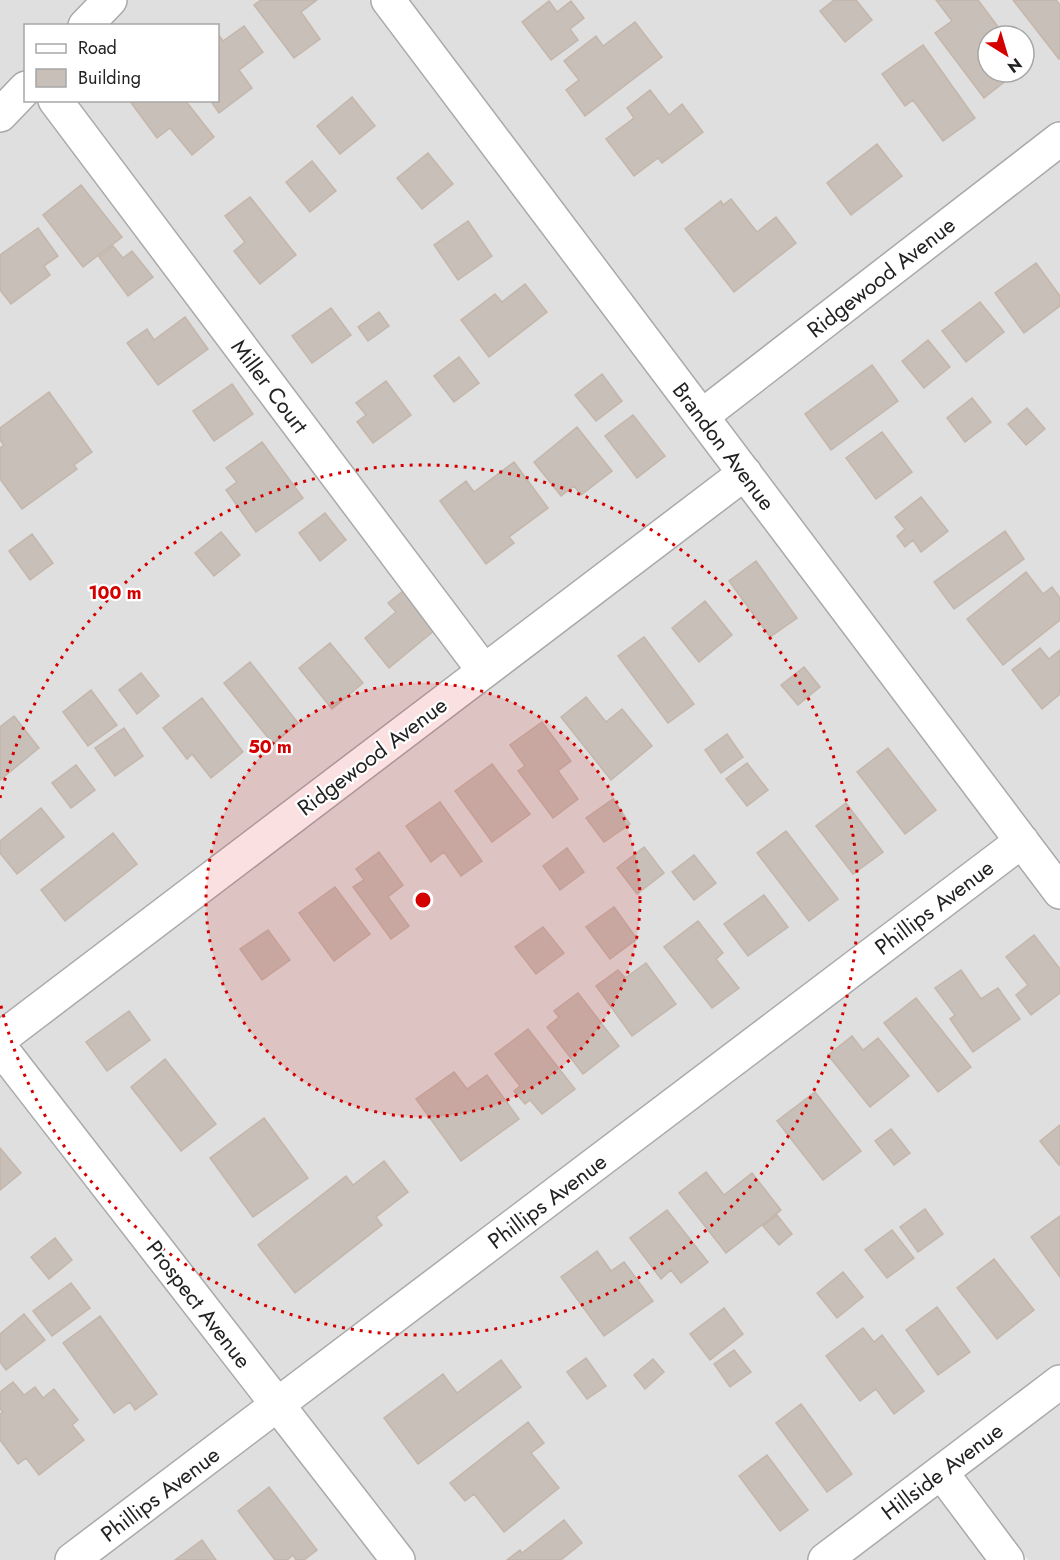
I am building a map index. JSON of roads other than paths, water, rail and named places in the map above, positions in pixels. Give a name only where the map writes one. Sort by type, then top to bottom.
[{"type":"street","points":[[87,24],[110,0]]},
{"type":"street","name":"Brandon Avenue","points":[[388,0],[1060,892]]},
{"type":"street","points":[[0,115],[24,90]]},
{"type":"street","name":"Miller Court","points":[[57,102],[484,671]]},
{"type":"street","name":"Ridgewood Avenue","points":[[702,416],[1060,139]]},
{"type":"street","name":"Ridgewood Avenue","points":[[0,1039],[745,473]]},
{"type":"street","name":"Phillips Avenue","points":[[72,1560],[1022,841]]},
{"type":"street","name":"Prospect Avenue","points":[[0,1047],[398,1560]]},
{"type":"street","name":"Hillside Avenue","points":[[825,1560],[1060,1382]]},
{"type":"street","points":[[940,1472],[1007,1560]]}]
